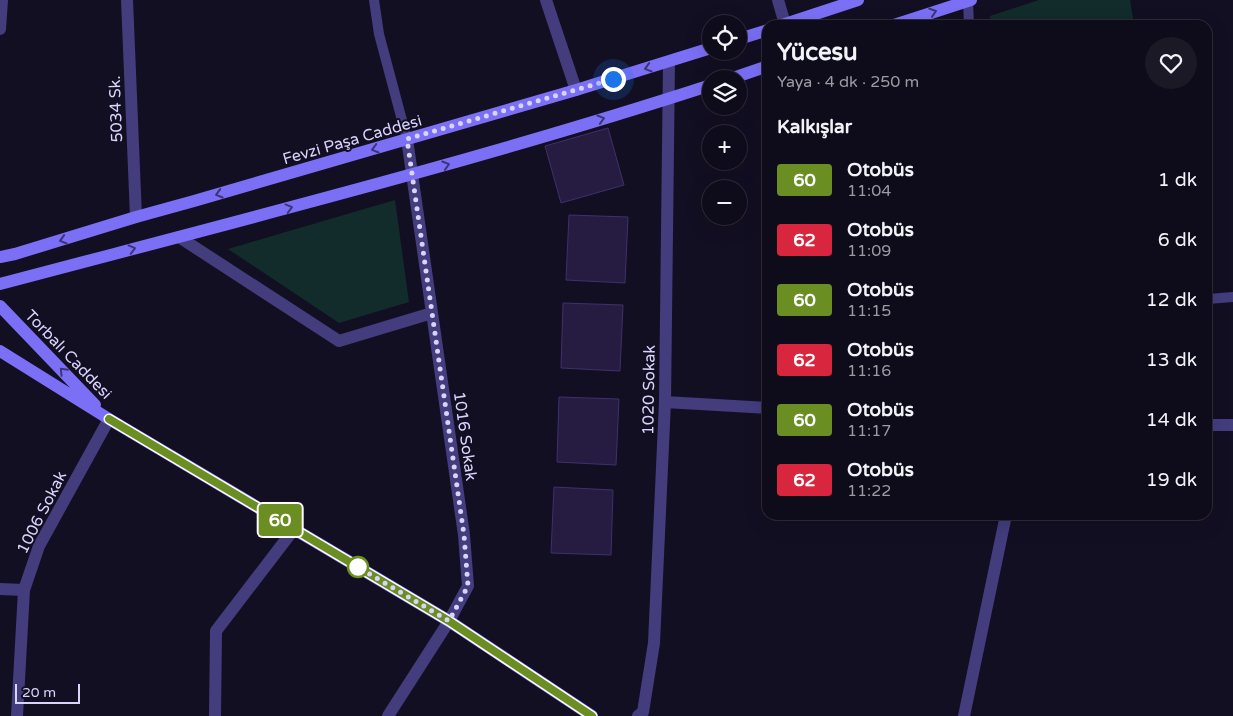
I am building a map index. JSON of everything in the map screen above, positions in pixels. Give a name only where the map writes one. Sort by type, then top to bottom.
[{"type":"main road","points":[[796,20],[858,0]]},
{"type":"main road","points":[[909,20],[970,0]]},
{"type":"main road","points":[[747,37],[762,32]]},
{"type":"main road","name":"Fevzi Paşa Caddesi","points":[[0,257],[576,90],[702,51]]},
{"type":"main road","points":[[747,73],[762,68]]},
{"type":"main road","points":[[0,284],[412,175],[702,88]]},
{"type":"main road","name":"Torbalı Caddesi","points":[[0,306],[109,419]]},
{"type":"main road","name":"Torbalı Caddesi","points":[[0,351],[109,419]]},
{"type":"main road","points":[[109,419],[449,621],[592,716]]},
{"type":"street","points":[[0,29],[2,0]]},
{"type":"street","name":"5034 Sk.","points":[[127,0],[136,217]]},
{"type":"street","points":[[546,0],[576,90]]},
{"type":"street","points":[[778,0],[783,20]]},
{"type":"street","name":"1020 Sokak","points":[[638,716],[644,712],[654,643],[665,402],[669,62]]},
{"type":"street","name":"1016 Sokak","points":[[388,716],[449,621],[468,586],[464,535],[407,139]]},
{"type":"street","points":[[179,237],[339,341],[432,313]]},
{"type":"street","points":[[665,402],[762,408]]},
{"type":"street","name":"1006 Sokak","points":[[17,716],[24,590],[38,546],[109,419]]},
{"type":"street","points":[[1212,425],[1233,425]]},
{"type":"street","points":[[964,716],[1005,520]]},
{"type":"street","points":[[215,716],[216,631],[294,529]]},
{"type":"street","points":[[0,589],[24,590]]},
{"type":"lane","points":[[374,0],[379,34],[407,139]]},
{"type":"lane","points":[[969,20],[970,0]]},
{"type":"lane","points":[[1212,298],[1233,297]]},
{"type":"green space","points":[[1039,0],[1130,0],[1133,20],[990,20],[990,16]]},
{"type":"green space","points":[[395,200],[409,302],[339,323],[228,249]]},
{"type":"building","points":[[608,128],[624,185],[561,203],[545,146]]},
{"type":"building","points":[[569,215],[628,217],[625,283],[566,280]]},
{"type":"building","points":[[563,303],[623,305],[620,371],[561,368]]},
{"type":"building","points":[[559,397],[619,399],[616,465],[557,462]]},
{"type":"building","points":[[554,487],[613,490],[611,555],[551,553]]},
{"type":"bus line","name":"60","points":[[109,419],[449,621],[592,716]]},
{"type":"route","points":[[358,567],[356,566],[449,621],[468,586],[464,535],[407,139],[613,79]]}]
